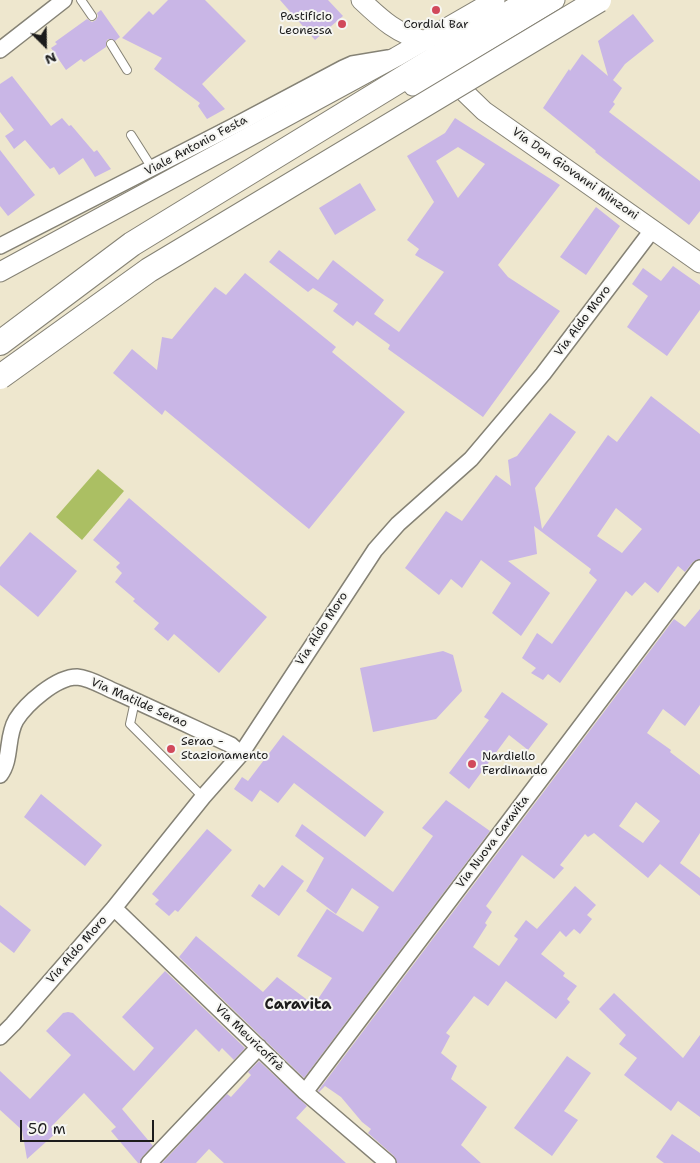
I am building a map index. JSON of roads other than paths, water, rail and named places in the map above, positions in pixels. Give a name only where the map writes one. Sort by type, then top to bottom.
[{"type":"highway","points":[[0,342],[132,244],[531,0]]},
{"type":"highway","points":[[0,377],[149,270],[599,0]]},
{"type":"street","points":[[0,50],[64,0]]},
{"type":"street","points":[[361,0],[384,21],[403,34],[426,41]]},
{"type":"street","points":[[0,272],[426,41],[495,0]]},
{"type":"street","points":[[0,352],[137,253],[446,73],[555,0]]},
{"type":"street","points":[[384,21],[396,57]]},
{"type":"street","name":"Viale Antonio Festa","points":[[0,246],[342,68],[352,64],[396,57]]},
{"type":"street","name":"Via Don Giovanni Minzoni","points":[[446,73],[484,112],[700,263]]},
{"type":"street","name":"Via Aldo Moro","points":[[0,1037],[114,908],[203,797],[241,754],[375,550],[398,524],[471,459],[543,374],[653,229]]},
{"type":"street","name":"Via Nuova Caravita","points":[[305,1092],[700,568]]},
{"type":"street","name":"Via Matilde Serao","points":[[0,775],[7,762],[9,743],[16,721],[32,702],[54,684],[76,677],[135,700],[231,745],[241,754]]},
{"type":"street","name":"Via Matilde Serao","points":[[0,728],[16,721]]},
{"type":"street","name":"Via Meuricoffrè","points":[[114,908],[305,1092],[388,1163]]},
{"type":"street","points":[[149,1163],[259,1047]]},
{"type":"lane","points":[[81,0],[92,16]]},
{"type":"lane","points":[[111,44],[127,70]]},
{"type":"lane","points":[[131,136],[152,168]]},
{"type":"lane","points":[[135,700],[130,724],[203,797]]},
{"type":"place","name":"Cordial Bar","points":[[436,10]]},
{"type":"place","name":"Pastificio Leonessa","points":[[342,24]]},
{"type":"place","name":"Serao - Stazionamento","points":[[171,749]]},
{"type":"place","name":"Nardiello Ferdinando","points":[[472,764]]},
{"type":"district","name":"Caravita","points":[[298,1005]]}]
